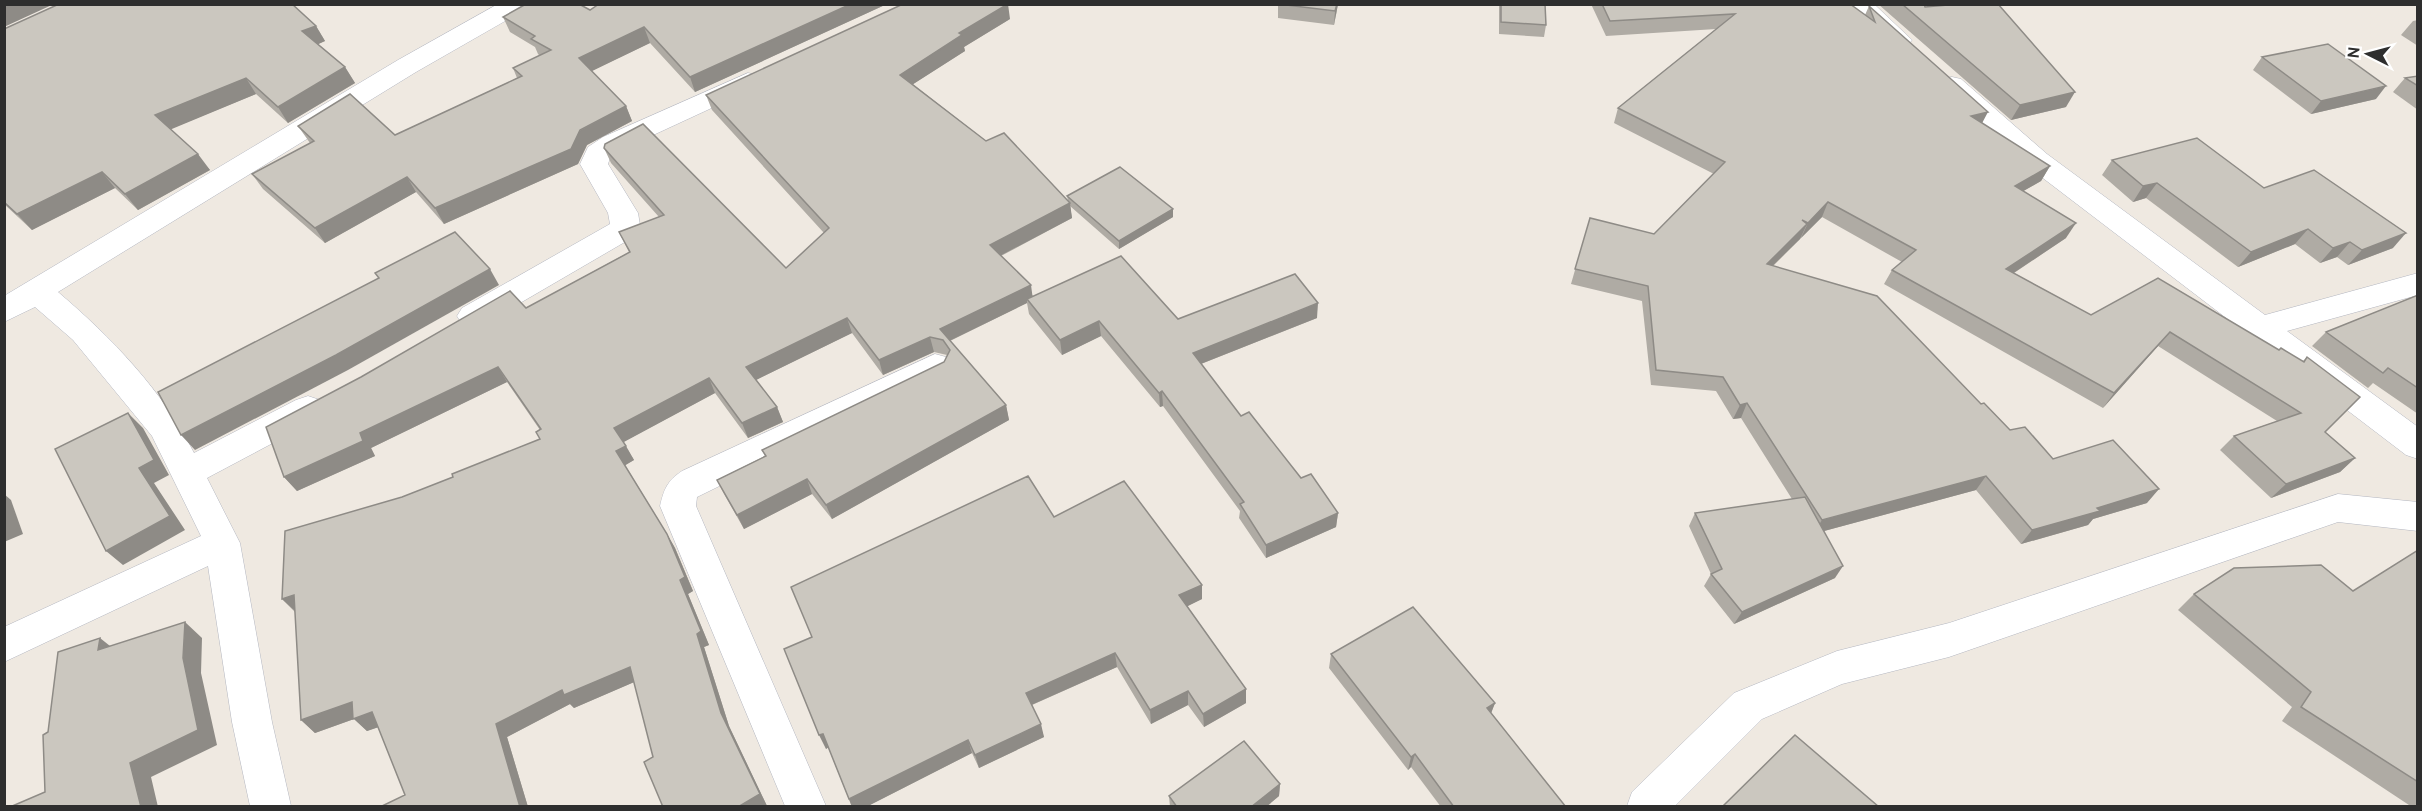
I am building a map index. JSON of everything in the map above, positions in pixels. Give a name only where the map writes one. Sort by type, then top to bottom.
[{"type":"street","points":[[4,311],[407,66],[517,4]]},
{"type":"street","points":[[1859,4],[2037,160],[2418,446]]},
{"type":"street","points":[[449,329],[620,232],[625,225],[623,213],[594,164],[598,153],[613,143],[775,69]]},
{"type":"street","points":[[2261,327],[2418,284]]},
{"type":"street","points":[[37,291],[84,332],[165,428],[222,543],[270,807]]},
{"type":"street","points":[[805,807],[678,506],[681,490],[694,481],[935,366]]},
{"type":"street","points":[[188,473],[329,397]]},
{"type":"street","points":[[1647,807],[1748,706],[1837,668],[1949,640],[2338,508],[2418,517]]},
{"type":"street","points":[[4,645],[222,543]]},
{"type":"building","points":[[59,4],[292,4],[316,26],[302,31],[345,67],[278,107],[246,78],[155,115],[198,154],[125,194],[102,172],[17,214],[4,202],[4,29]]},
{"type":"building","points":[[526,4],[579,4],[590,10],[599,4],[851,4],[690,77],[644,27],[579,58],[626,106],[580,130],[571,149],[435,208],[407,177],[315,228],[252,174],[314,141],[298,126],[350,94],[395,135],[522,76],[513,68],[551,50],[531,39],[535,36],[503,17]]},
{"type":"building","points":[[903,4],[1008,4],[959,33],[962,35],[900,75],[986,141],[1004,133],[1070,203],[990,245],[1031,285],[940,329],[1006,405],[826,505],[807,479],[737,515],[717,480],[766,456],[762,450],[944,362],[950,350],[943,340],[930,337],[879,360],[847,318],[746,367],[777,407],[742,423],[709,378],[614,428],[626,446],[616,451],[667,534],[685,577],[680,580],[701,631],[697,634],[721,713],[760,794],[738,807],[663,807],[644,762],[653,757],[630,667],[564,695],[562,690],[496,724],[520,807],[380,807],[405,795],[372,712],[353,719],[352,702],[301,720],[294,595],[282,599],[285,531],[402,497],[453,477],[452,474],[540,439],[536,432],[541,429],[498,367],[360,433],[363,441],[284,477],[266,427],[361,377],[510,291],[526,308],[630,252],[619,232],[664,215],[604,148],[605,144],[643,124],[786,268],[829,228],[706,95]]},
{"type":"building","points":[[1278,4],[1337,4],[1335,11]]},
{"type":"building","points":[[1501,4],[1545,4],[1546,25],[1501,22]]},
{"type":"building","points":[[1602,4],[1850,4],[1875,22],[1869,6],[1988,112],[1971,116],[2050,166],[2015,186],[2076,223],[2006,269],[2091,315],[2158,278],[2279,350],[2281,348],[2304,362],[2307,357],[2360,397],[2325,432],[2355,458],[2286,484],[2234,436],[2301,413],[2170,332],[2114,393],[1892,270],[1916,250],[1828,202],[1808,223],[1802,220],[1807,224],[1767,264],[1877,296],[1981,404],[1984,403],[2010,430],[2025,427],[2053,459],[2113,440],[2159,489],[2097,508],[2100,511],[2032,530],[1986,476],[1822,520],[1747,403],[1740,405],[1723,377],[1656,370],[1648,286],[1575,269],[1590,218],[1654,234],[1725,162],[1618,108],[1735,14],[1610,21]]},
{"type":"building","points":[[1902,4],[1924,4],[1925,7],[1998,4],[2075,92],[2020,105]]},
{"type":"building","points":[[2328,44],[2386,86],[2321,101],[2262,57]]},
{"type":"building","points":[[2418,76],[2418,86],[2405,78]]},
{"type":"building","points":[[2197,138],[2264,188],[2314,170],[2406,233],[2362,250],[2350,242],[2333,248],[2308,229],[2251,252],[2157,183],[2143,186],[2112,160]]},
{"type":"building","points":[[1120,167],[1173,209],[1119,241],[1067,196]]},
{"type":"building","points":[[455,232],[490,269],[336,355],[181,435],[158,392],[379,278],[375,273]]},
{"type":"building","points":[[1121,256],[1178,319],[1295,274],[1318,303],[1193,353],[1241,416],[1249,412],[1301,478],[1311,474],[1338,513],[1266,545],[1240,504],[1244,502],[1162,391],[1159,393],[1099,321],[1060,340],[1027,299]]},
{"type":"building","points":[[2418,295],[2418,388],[2388,368],[2383,373],[2326,332]]},
{"type":"building","points":[[128,413],[154,460],[139,468],[170,516],[106,551],[55,449]]},
{"type":"building","points":[[1028,476],[1054,517],[1124,481],[1202,585],[1179,595],[1246,689],[1203,714],[1188,691],[1150,710],[1115,653],[1026,693],[1041,724],[975,755],[968,740],[849,799],[823,734],[819,735],[784,649],[812,637],[791,587]]},
{"type":"building","points":[[1805,497],[1843,566],[1742,612],[1711,574],[1722,569],[1695,513]]},
{"type":"building","points":[[2418,550],[2418,782],[2301,707],[2311,692],[2194,594],[2234,568],[2321,565],[2353,591]]},
{"type":"building","points":[[1413,607],[1495,703],[1487,708],[1566,807],[1454,807],[1415,754],[1411,757],[1331,654]]},
{"type":"building","points":[[185,622],[183,658],[198,730],[130,763],[141,807],[10,807],[45,792],[43,735],[48,732],[58,652],[100,638],[98,650]]},
{"type":"building","points":[[1795,735],[1879,807],[1722,807]]},
{"type":"building","points":[[1244,741],[1280,784],[1251,807],[1177,807],[1169,796]]}]
